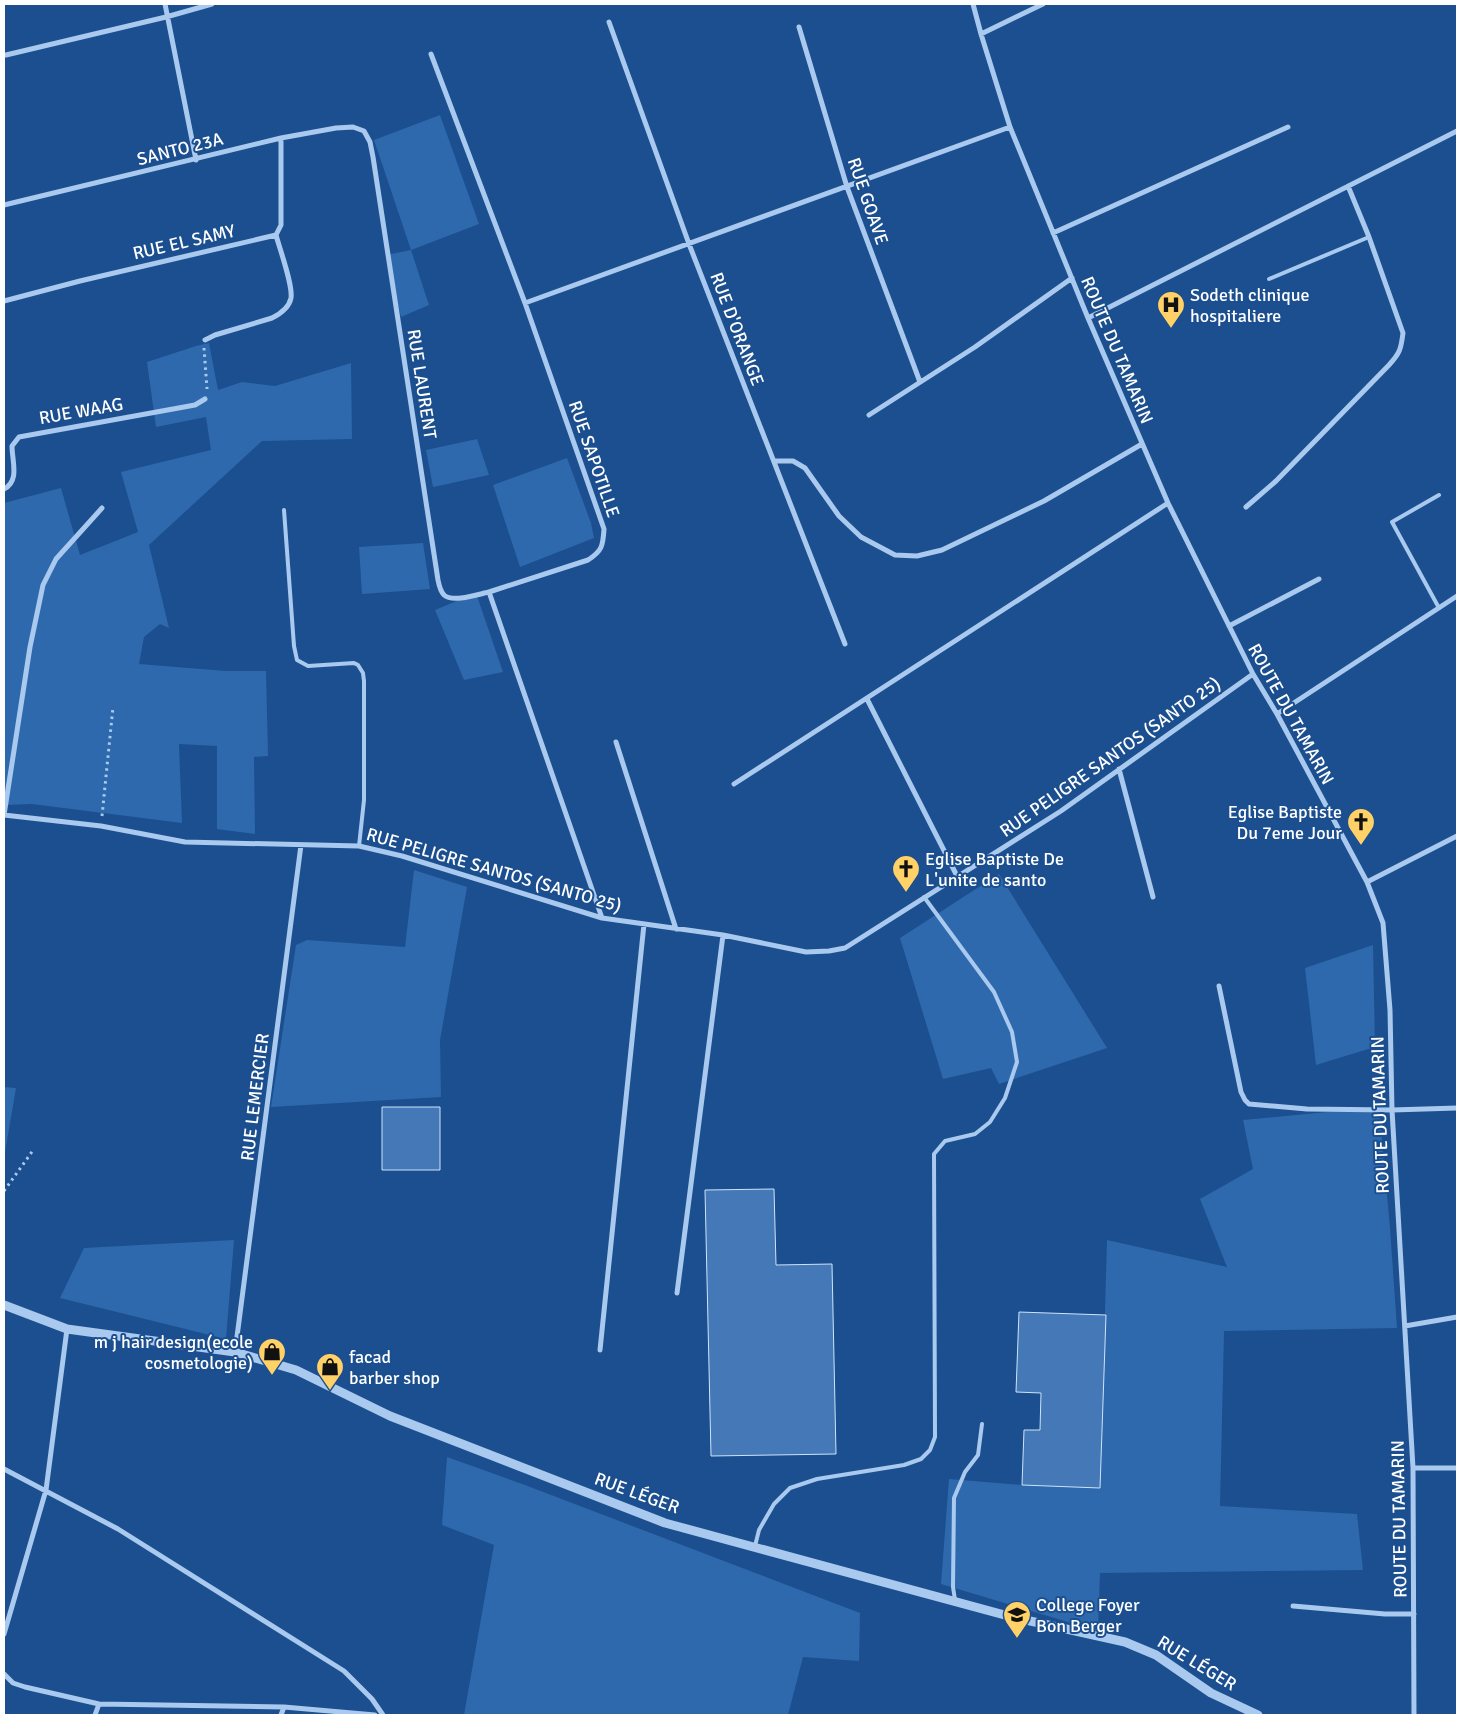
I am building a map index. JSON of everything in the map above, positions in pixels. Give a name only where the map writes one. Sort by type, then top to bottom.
[{"type":"street","points":[[164,4],[196,160]]},
{"type":"street","points":[[6,55],[166,17],[212,4]]},
{"type":"street","name":"ROUTE DU TAMARIN","points":[[973,4],[1010,127],[1088,318],[1168,504],[1253,674],[1277,714],[1366,882],[1383,924],[1390,1010],[1392,1110],[1413,1468],[1414,1715]]},
{"type":"street","points":[[981,34],[1043,4]]},
{"type":"street","name":"RUE D'ORANGE","points":[[608,22],[689,244],[845,644]]},
{"type":"street","name":"RUE GOAVE","points":[[798,27],[847,187],[920,382]]},
{"type":"street","name":"RUE SAPOTILLE","points":[[431,54],[525,303],[601,515],[604,529],[603,544],[598,553],[588,560],[489,592]]},
{"type":"street","name":"SANTO 23A","points":[[4,205],[281,138],[336,128],[353,127],[364,131]]},
{"type":"street","points":[[525,303],[1010,127]]},
{"type":"street","points":[[1053,233],[1288,127]]},
{"type":"street","name":"RUE LAURENT","points":[[364,131],[370,142],[373,157],[438,580],[445,596],[454,599],[489,592]]},
{"type":"street","points":[[1088,318],[1457,131]]},
{"type":"street","points":[[205,340],[215,334],[272,318],[287,308],[290,299],[290,289],[276,236],[281,225],[281,138]]},
{"type":"street","points":[[1246,507],[1276,481],[1398,355],[1401,347],[1403,333],[1369,236],[1348,186]]},
{"type":"street","name":"RUE EL SAMY","points":[[4,301],[80,280],[276,236]]},
{"type":"street","points":[[870,415],[975,347],[1072,278]]},
{"type":"street","name":"RUE WAAG","points":[[4,489],[11,485],[13,479],[12,446],[19,437],[195,405],[205,399]]},
{"type":"street","points":[[774,461],[793,461],[805,468],[839,516],[860,537],[895,555],[917,556],[942,550],[1044,501],[1142,444]]},
{"type":"street","points":[[734,784],[1168,504]]},
{"type":"street","points":[[4,816],[30,647],[43,585],[56,559],[102,508]]},
{"type":"street","points":[[1229,626],[1319,579]]},
{"type":"street","points":[[489,592],[602,918]]},
{"type":"street","points":[[1277,714],[1457,596]]},
{"type":"street","name":"RUE PELIGRE SANTOS (SANTO 25)","points":[[4,816],[101,826],[185,842],[359,846],[402,856],[602,918],[723,935],[806,952],[829,951],[845,948],[1061,811],[1253,674]]},
{"type":"street","points":[[866,699],[957,876]]},
{"type":"street","points":[[616,742],[676,929]]},
{"type":"street","points":[[1119,770],[1152,897]]},
{"type":"street","points":[[1366,882],[1457,836]]},
{"type":"street","name":"RUE LEMERCIER","points":[[236,1352],[301,845]]},
{"type":"street","points":[[600,1350],[644,924]]},
{"type":"street","points":[[677,1293],[723,935]]},
{"type":"street","points":[[1218,986],[1241,1092],[1245,1100],[1250,1104],[1307,1109],[1392,1110],[1457,1108]]},
{"type":"street","name":"RUE LÉGER","points":[[4,1305],[67,1328],[236,1352],[296,1370],[390,1416],[665,1523],[1012,1617],[1125,1642],[1156,1656],[1211,1693],[1258,1715]]},
{"type":"street","points":[[1405,1326],[1457,1317]]},
{"type":"street","points":[[4,1634],[46,1490],[67,1328]]},
{"type":"street","points":[[1413,1468],[1457,1468]]},
{"type":"street","points":[[4,1469],[118,1529],[344,1671],[372,1699],[384,1715]]},
{"type":"street","points":[[1293,1606],[1384,1614],[1414,1614]]},
{"type":"street","points":[[4,1674],[13,1683],[25,1687],[99,1704],[284,1707],[375,1715]]},
{"type":"street","points":[[95,1715],[99,1704]]},
{"type":"street","points":[[281,1715],[284,1707]]},
{"type":"lane","points":[[1269,279],[1369,236]]},
{"type":"lane","points":[[1439,494],[1392,522],[1439,608]]},
{"type":"lane","points":[[284,510],[296,660],[308,666],[354,663],[358,665],[363,673],[364,800],[359,846]]},
{"type":"lane","points":[[754,1546],[759,1530],[769,1512],[774,1504],[790,1488],[817,1479],[904,1465],[921,1459],[930,1450],[935,1437],[934,1154],[945,1141],[975,1134],[990,1122],[1005,1098],[1017,1062],[1012,1032],[994,992],[924,897]]},
{"type":"lane","points":[[955,1601],[953,1587],[954,1498],[965,1472],[978,1455],[982,1424]]},
{"type":"path","points":[[205,340],[203,353],[207,389],[205,399]]},
{"type":"path","points":[[101,826],[113,707]]},
{"type":"path","points":[[4,1191],[34,1149]]},
{"type":"shaded area","points":[[440,115],[479,224],[411,250],[374,140]]},
{"type":"shaded area","points":[[411,250],[429,305],[401,317],[386,255]]},
{"type":"shaded area","points":[[209,343],[218,390],[242,382],[275,386],[351,363],[352,439],[262,441],[149,545],[169,628],[160,624],[144,637],[139,664],[226,671],[266,671],[268,756],[254,757],[255,834],[217,829],[217,746],[179,744],[182,823],[32,804],[4,805],[4,503],[61,488],[80,555],[138,532],[121,472],[211,450],[206,417],[156,427],[147,362]]},
{"type":"shaded area","points":[[477,439],[489,475],[433,487],[426,450]]},
{"type":"shaded area","points":[[567,458],[591,523],[594,538],[520,567],[493,485]]},
{"type":"shaded area","points":[[423,543],[430,589],[362,594],[359,547]]},
{"type":"shaded area","points":[[476,593],[503,672],[464,680],[435,610]]},
{"type":"shaded area","points":[[414,870],[467,887],[440,1040],[441,1097],[271,1107],[296,945],[307,940],[405,947]]},
{"type":"shaded area","points":[[999,874],[1107,1048],[999,1084],[991,1068],[943,1079],[900,938]]},
{"type":"shaded area","points":[[1373,945],[1375,1047],[1316,1065],[1305,968]]},
{"type":"shaded area","points":[[4,1087],[16,1088],[4,1158]]},
{"type":"shaded area","points":[[1379,1107],[1397,1328],[1224,1331],[1220,1506],[1357,1514],[1363,1570],[1100,1573],[1098,1631],[941,1584],[949,1479],[1022,1485],[1100,1488],[1107,1240],[1227,1267],[1200,1199],[1253,1169],[1243,1120]]},
{"type":"shaded area","points":[[234,1240],[226,1339],[60,1298],[84,1248]]},
{"type":"shaded area","points":[[447,1457],[860,1613],[859,1661],[803,1657],[788,1715],[464,1715],[494,1545],[442,1525]]},
{"type":"building","points":[[382,1107],[440,1107],[440,1170],[382,1170]]},
{"type":"building","points":[[774,1189],[776,1265],[832,1264],[836,1454],[711,1456],[705,1190]]},
{"type":"building","points":[[1019,1312],[1106,1315],[1100,1488],[1022,1485],[1024,1430],[1040,1430],[1041,1393],[1016,1392]]},
{"type":"place","name":"Sodeth clinique hospitaliere","points":[[1171,329]]},
{"type":"place","name":"Eglise Baptiste Du 7eme Jour","points":[[1361,846]]},
{"type":"place","name":"Eglise Baptiste De L'unite de santo","points":[[906,893]]},
{"type":"place","name":"m j hair design(ecole cosmetologie)","points":[[272,1376]]},
{"type":"place","name":"facad barber shop","points":[[330,1391]]},
{"type":"place","name":"College Foyer Bon Berger","points":[[1017,1639]]}]
